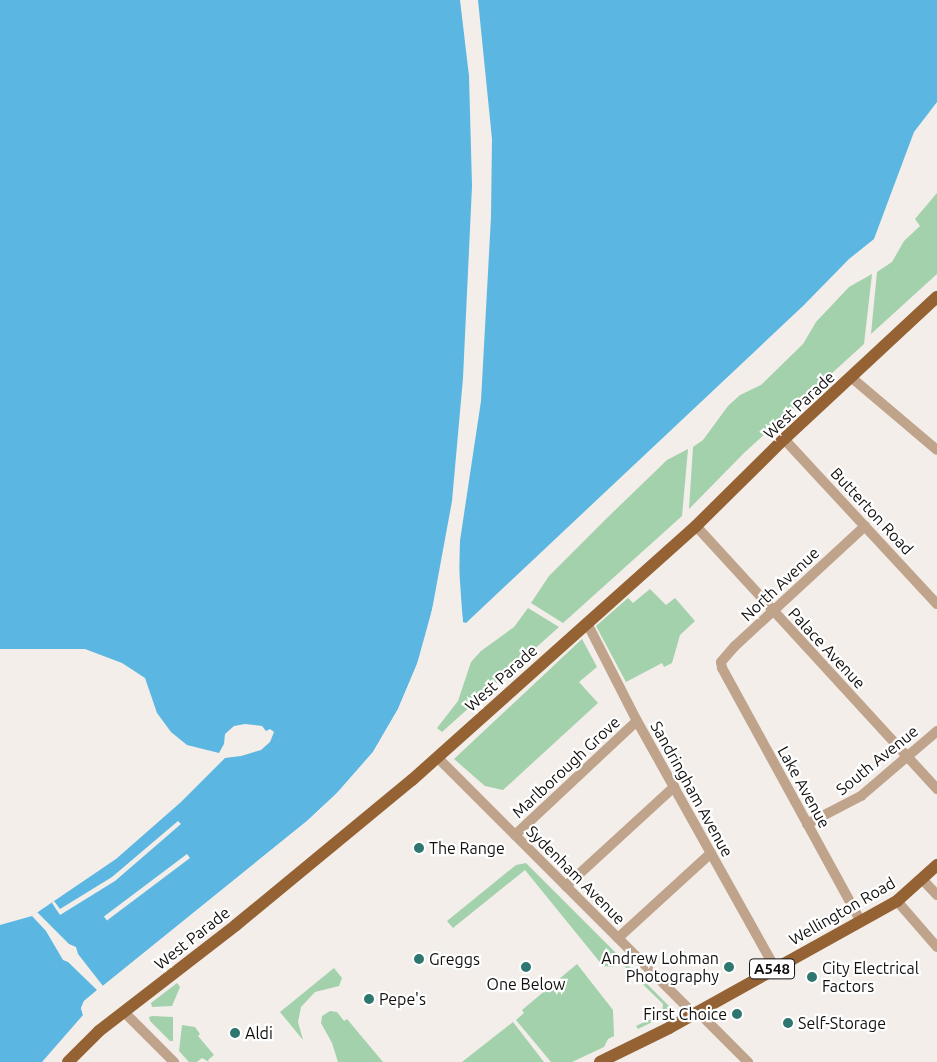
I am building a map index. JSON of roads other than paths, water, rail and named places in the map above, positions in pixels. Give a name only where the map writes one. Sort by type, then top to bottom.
[{"type":"main road","name":"West Parade","points":[[68,1062],[99,1031],[357,827],[437,757],[696,526],[784,439],[852,378],[937,297]]},
{"type":"main road","name":"Wellington Road","points":[[600,1062],[696,1013],[897,901],[937,866]]},
{"type":"street","points":[[852,378],[937,450]]},
{"type":"street","name":"Butterton Road","points":[[784,439],[937,604]]},
{"type":"street","name":"Palace Avenue","points":[[696,526],[937,789]]},
{"type":"street","name":"North Avenue","points":[[722,668],[724,657],[865,526]]},
{"type":"street","name":"Sandringham Avenue","points":[[587,623],[637,722],[774,968]]},
{"type":"street","name":"Lake Avenue","points":[[722,668],[860,920]]},
{"type":"street","name":"Marlborough Grove","points":[[514,835],[637,722]]},
{"type":"street","name":"South Avenue","points":[[807,824],[861,796],[937,731]]},
{"type":"street","name":"Sydenham Avenue","points":[[437,757],[618,938],[748,1062]]},
{"type":"street","points":[[566,886],[674,787]]},
{"type":"street","points":[[618,938],[711,853]]},
{"type":"street","points":[[922,879],[937,895]]},
{"type":"street","points":[[897,901],[935,941]]},
{"type":"street","points":[[124,1012],[174,1062]]},
{"type":"water","points":[[0,0],[937,0],[937,102],[914,132],[874,239],[849,259],[804,305],[466,623],[463,622],[459,591],[460,534],[454,530],[417,664],[398,709],[373,752],[337,793],[307,821],[84,1001],[81,1008],[83,1015],[42,1062],[0,1062],[0,925],[32,916],[116,859],[181,802],[225,758],[241,756],[261,750],[270,742],[274,732],[270,729],[266,731],[262,726],[245,724],[234,726],[225,734],[224,744],[219,753],[187,745],[171,732],[157,713],[145,678],[122,663],[85,649],[0,649]]},
{"type":"place","name":"The Range","points":[[419,848]]},
{"type":"place","name":"Greggs","points":[[419,959]]},
{"type":"place","name":"One Below","points":[[526,967]]},
{"type":"place","name":"Andrew Lohman Photography","points":[[729,967]]},
{"type":"place","name":"City Electrical Factors","points":[[812,977]]},
{"type":"place","name":"Pepe's","points":[[369,999]]},
{"type":"place","name":"First Choice","points":[[737,1014]]},
{"type":"place","name":"Self-Storage","points":[[788,1023]]},
{"type":"place","name":"Aldi","points":[[235,1033]]}]
